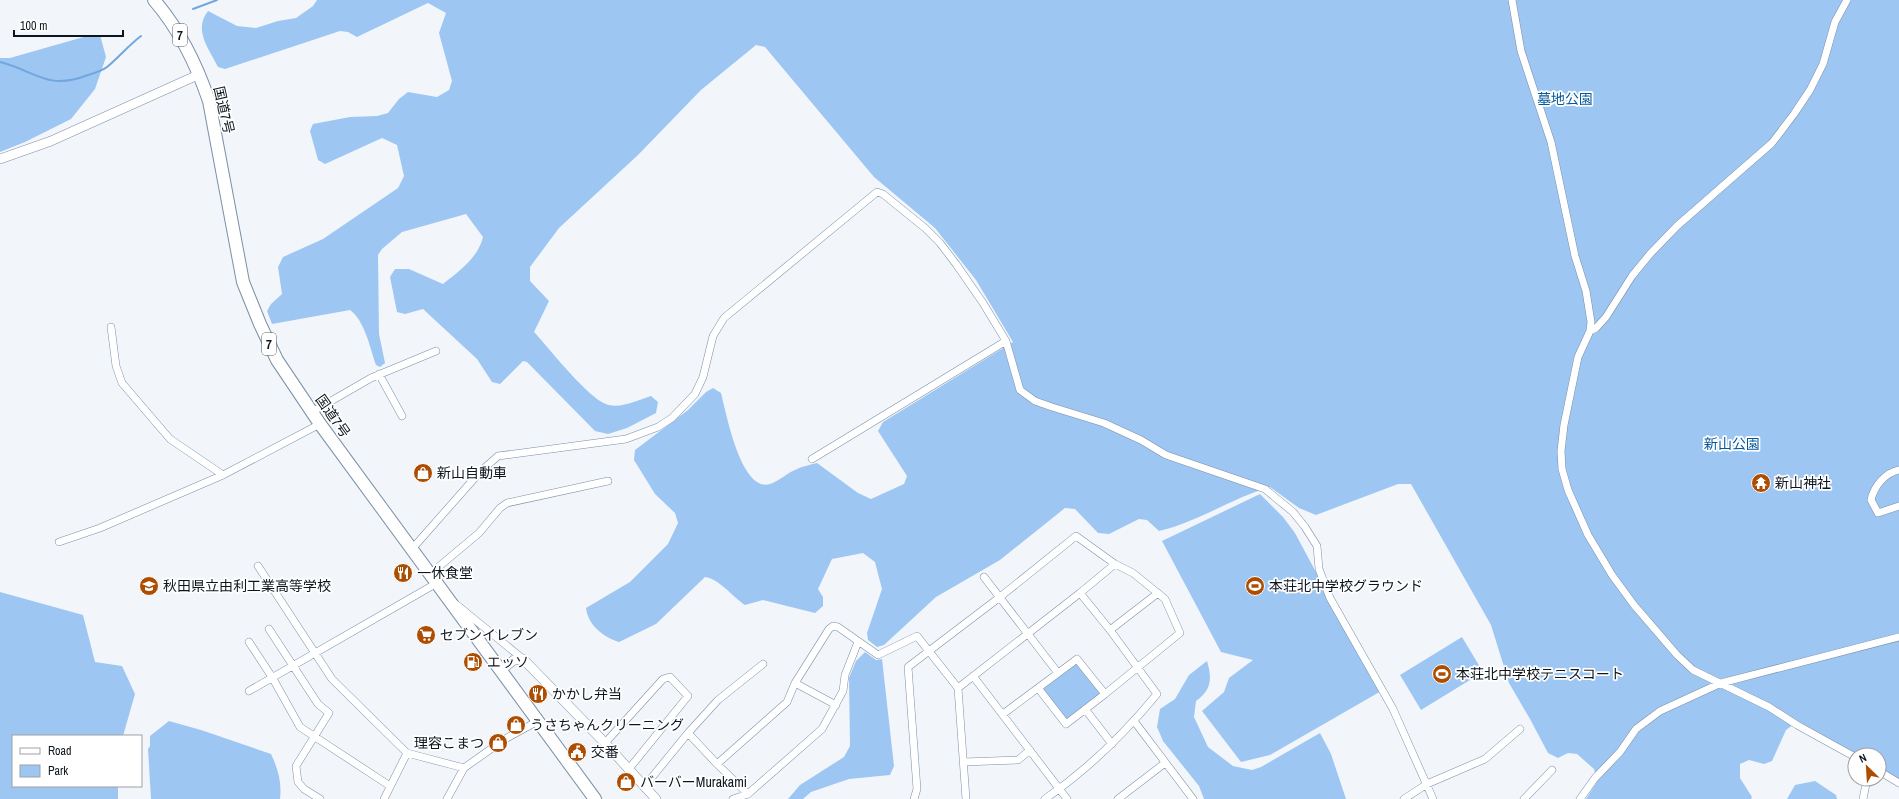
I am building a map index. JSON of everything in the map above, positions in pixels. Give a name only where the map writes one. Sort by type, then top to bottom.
[{"type":"highway","name":"国道7号","points":[[154,0],[183,39],[200,74],[209,101],[243,282],[277,360],[320,424],[595,799]]},
{"type":"street","points":[[1512,0],[1521,51],[1551,142],[1575,256],[1586,291],[1591,322],[1590,331],[1578,357],[1564,425],[1561,451],[1562,469],[1568,490],[1588,535],[1612,575],[1634,605],[1677,655],[1693,670],[1768,707],[1847,753]]},
{"type":"street","points":[[1590,331],[1596,328],[1606,317],[1632,276],[1650,254],[1677,226],[1763,151],[1794,114],[1810,90],[1823,64],[1835,22],[1847,0]]},
{"type":"street","points":[[0,159],[51,141],[200,74]]},
{"type":"street","points":[[412,549],[480,472],[498,456],[626,440],[658,427],[672,418],[695,394],[703,377],[713,336],[724,318],[877,192],[883,194],[903,209],[940,243],[983,303],[1006,341],[1020,390],[1035,401],[1104,423],[1141,440],[1166,456],[1264,489],[1293,512],[1317,546],[1318,569],[1330,598],[1393,709],[1433,799]]},
{"type":"street","points":[[111,327],[116,366],[122,383],[170,439],[223,475]]},
{"type":"street","points":[[812,459],[1006,341]]},
{"type":"street","points":[[312,412],[380,374],[436,351]]},
{"type":"street","points":[[380,374],[402,416]]},
{"type":"street","points":[[59,542],[100,528],[223,475],[320,424]]},
{"type":"street","points":[[1899,470],[1892,471],[1881,480],[1873,490],[1871,500],[1878,513],[1899,506]]},
{"type":"street","points":[[249,691],[314,653],[434,578],[479,533],[507,502],[608,481]]},
{"type":"street","points":[[914,799],[917,788],[908,667],[1000,597],[1076,536],[1116,564],[1133,573],[1158,592],[1165,599],[1180,633],[1066,724],[1038,688]]},
{"type":"street","points":[[958,688],[1028,635],[1116,564]]},
{"type":"street","points":[[258,566],[332,679],[407,753],[464,768]]},
{"type":"street","points":[[984,576],[1058,673]]},
{"type":"street","points":[[1110,630],[1158,592]]},
{"type":"street","points":[[1044,799],[1112,744],[1158,694],[1139,667],[1080,593]]},
{"type":"street","points":[[446,596],[523,659],[605,743],[656,799]]},
{"type":"street","points":[[717,764],[787,702],[795,683],[829,629],[833,626],[838,627],[878,655],[918,636],[958,688],[966,799]]},
{"type":"street","points":[[269,630],[318,704],[329,714],[296,766],[298,782],[304,789],[320,799]]},
{"type":"street","points":[[1580,799],[1595,778],[1620,752],[1636,729],[1660,711],[1721,683],[1899,637]]},
{"type":"street","points":[[249,642],[272,677],[300,727],[390,786]]},
{"type":"street","points":[[733,799],[748,794],[822,729],[843,691],[845,675],[850,659],[858,642]]},
{"type":"street","points":[[501,670],[514,660],[523,659]]},
{"type":"street","points":[[1002,714],[1077,659],[1105,694]]},
{"type":"street","points":[[644,787],[688,733],[718,700],[763,664]]},
{"type":"street","points":[[973,676],[1067,799]]},
{"type":"street","points":[[605,743],[663,679],[670,677],[681,687],[688,696],[628,770]]},
{"type":"street","points":[[795,683],[836,705]]},
{"type":"street","points":[[1085,709],[1112,744]]},
{"type":"street","points":[[447,799],[464,768],[505,739],[538,720]]},
{"type":"street","points":[[1134,721],[1194,799]]},
{"type":"street","points":[[1404,799],[1427,784],[1485,759],[1520,729]]},
{"type":"street","points":[[688,733],[748,794]]},
{"type":"street","points":[[964,762],[1018,760],[1030,750]]},
{"type":"street","points":[[384,799],[407,753]]},
{"type":"street","points":[[1118,799],[1165,763]]},
{"type":"street","points":[[1524,799],[1552,770]]},
{"type":"street","points":[[1887,776],[1899,783]]},
{"type":"street","points":[[1863,799],[1865,787]]},
{"type":"green space","points":[[317,0],[1899,0],[1899,780],[1887,772],[1887,747],[1847,747],[1847,749],[1798,721],[1786,730],[1772,761],[1764,764],[1749,760],[1740,764],[1740,778],[1752,797],[1751,799],[1586,799],[1597,782],[1594,769],[1577,754],[1568,753],[1558,758],[1548,753],[1509,683],[1491,625],[1411,484],[1398,484],[1316,515],[1299,508],[1270,487],[1242,497],[1187,522],[1159,531],[1147,520],[1139,519],[1109,534],[1098,533],[1075,509],[1065,508],[1000,560],[936,597],[884,645],[877,647],[868,640],[867,633],[882,589],[875,562],[863,553],[832,559],[818,589],[823,597],[823,606],[815,613],[763,600],[745,605],[720,584],[710,578],[705,577],[656,624],[619,642],[613,640],[597,630],[587,614],[586,608],[630,582],[668,544],[678,523],[675,513],[655,494],[634,460],[635,450],[688,410],[706,392],[713,388],[721,393],[736,449],[751,476],[760,483],[770,484],[799,468],[817,463],[858,493],[871,499],[904,484],[907,476],[878,431],[883,422],[1013,342],[976,280],[935,228],[874,177],[765,47],[756,45],[701,90],[638,155],[559,228],[530,267],[530,281],[549,301],[534,332],[559,361],[581,385],[601,402],[614,406],[630,403],[651,396],[658,402],[656,413],[627,428],[608,434],[595,431],[527,362],[523,361],[500,384],[492,382],[477,359],[423,309],[405,314],[397,312],[390,277],[395,269],[409,269],[443,284],[467,264],[477,251],[481,245],[483,237],[466,214],[402,232],[382,249],[378,255],[379,334],[385,363],[380,367],[376,365],[360,321],[350,310],[272,324],[267,311],[271,304],[282,294],[278,267],[283,257],[323,239],[398,188],[404,176],[397,145],[382,138],[325,164],[318,160],[310,131],[313,124],[350,117],[377,116],[388,113],[399,99],[408,92],[437,97],[449,90],[452,81],[439,33],[446,13],[428,3],[357,37],[348,32],[340,31],[225,69],[218,67],[207,46],[202,32],[204,18],[208,11],[237,26],[256,28],[278,21],[296,18],[313,6]]},
{"type":"green space","points":[[100,35],[106,57],[95,89],[71,119],[25,142],[0,152],[0,58],[10,58],[87,36]]},
{"type":"green space","points":[[1260,494],[1283,517],[1295,533],[1383,690],[1270,755],[1241,762],[1202,711],[1224,692],[1229,678],[1253,660],[1221,652],[1162,541]]},
{"type":"green space","points":[[0,592],[83,615],[95,662],[122,666],[135,694],[123,735],[12,735],[12,787],[118,787],[118,799],[0,799]]},
{"type":"green space","name":"本荘北中学校テニスコート","points":[[1462,637],[1483,672],[1421,710],[1400,675]]},
{"type":"green space","points":[[865,652],[876,660],[882,659],[894,766],[890,775],[849,779],[811,792],[803,799],[788,799],[800,785],[844,757],[850,746],[849,678],[856,661]]},
{"type":"green space","points":[[1077,659],[1105,694],[1066,724],[1038,688]]},
{"type":"green space","points":[[1207,661],[1210,673],[1208,688],[1196,701],[1194,717],[1208,747],[1233,766],[1252,770],[1261,767],[1320,733],[1331,754],[1346,799],[1204,799],[1199,786],[1163,741],[1157,727],[1160,709],[1175,699],[1189,675]]},
{"type":"green space","points":[[169,721],[201,730],[271,754],[279,776],[280,799],[151,799],[148,749],[150,746],[150,736]]},
{"type":"green space","points":[[1815,781],[1836,795],[1837,799],[1787,799],[1795,785]]},
{"type":"waterway","points":[[193,9],[217,0]]},
{"type":"waterway","points":[[0,62],[42,78],[62,81],[74,79],[98,72],[105,68],[141,36]]},
{"type":"place","name":"新山自動車","points":[[423,473]]},
{"type":"place","name":"新山神社","points":[[1761,483]]},
{"type":"place","name":"一休食堂","points":[[403,573]]},
{"type":"place","name":"秋田県立由利工業高等学校","points":[[149,586]]},
{"type":"place","name":"本荘北中学校グラウンド","points":[[1255,586]]},
{"type":"place","name":"セブンイレブン","points":[[426,635]]},
{"type":"place","name":"エッソ","points":[[473,662]]},
{"type":"place","name":"本荘北中学校テニスコート","points":[[1442,674]]},
{"type":"place","name":"かかし弁当","points":[[538,694]]},
{"type":"place","name":"うさちゃんクリーニング","points":[[516,725]]},
{"type":"place","name":"理容こまつ","points":[[498,743]]},
{"type":"place","name":"交番","points":[[577,752]]},
{"type":"place","name":"バーバーMurakami","points":[[626,782]]},
{"type":"park label","name":"墓地公園","points":[[1565,99]]},
{"type":"park label","name":"新山公園","points":[[1732,444]]}]
